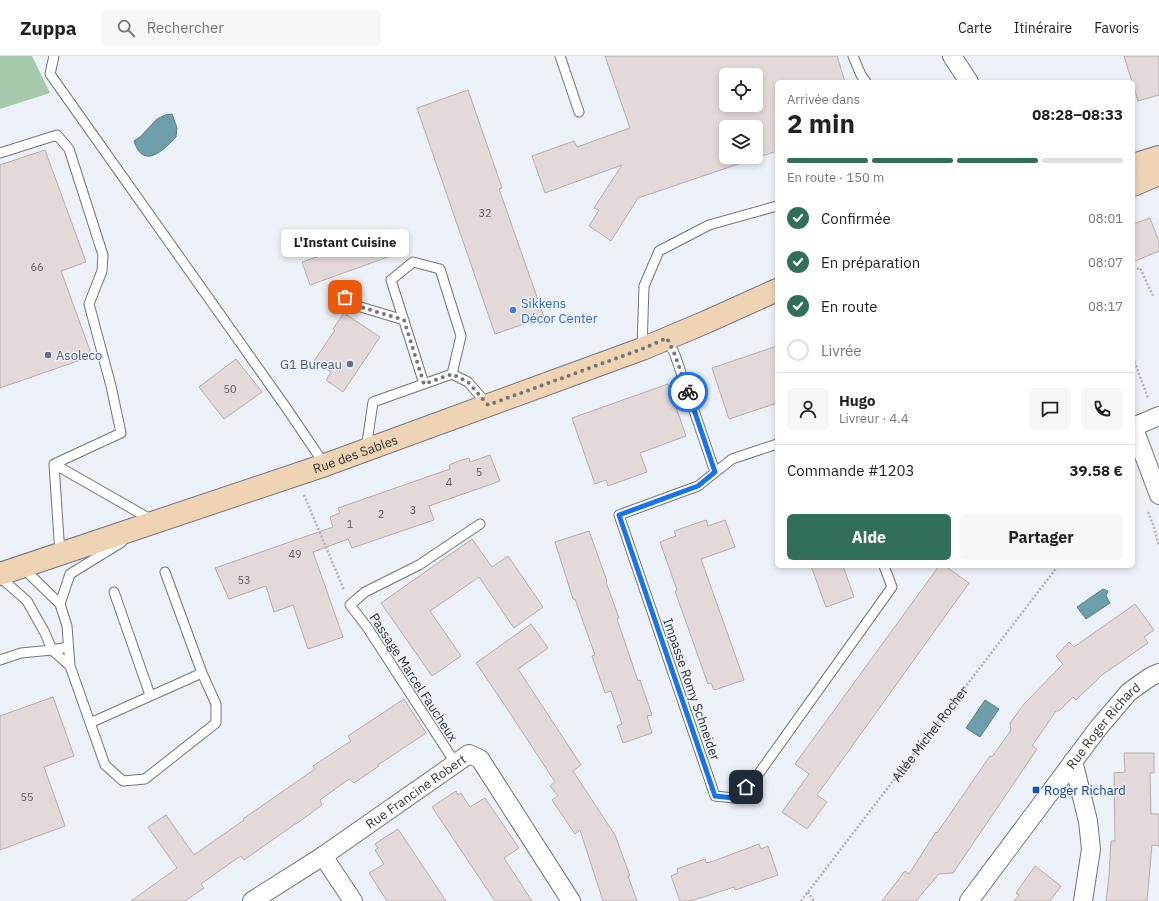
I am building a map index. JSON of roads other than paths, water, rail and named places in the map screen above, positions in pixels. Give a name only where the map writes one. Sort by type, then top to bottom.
[{"type":"main road","points":[[1135,164],[1159,157]]},
{"type":"main road","points":[[1135,184],[1159,174]]},
{"type":"main road","name":"Rue des Sables","points":[[0,576],[60,554],[325,465],[642,349],[775,291]]},
{"type":"main road","name":"Rue des Sables","points":[[706,322],[775,305]]},
{"type":"street","points":[[952,56],[968,80]]},
{"type":"street","points":[[1135,426],[1158,416]]},
{"type":"street","points":[[1135,432],[1159,496]]},
{"type":"street","name":"Rue Roger Richard","points":[[970,901],[1099,727],[1129,692],[1150,677],[1159,674]]},
{"type":"street","name":"Rue Francine Robert","points":[[252,901],[323,856],[469,754],[480,759],[571,901]]},
{"type":"street","points":[[1073,761],[1088,821],[1091,849],[1083,901]]},
{"type":"street","points":[[323,856],[353,901]]},
{"type":"lane","points":[[54,56],[50,74],[276,392],[325,465]]},
{"type":"lane","points":[[560,56],[578,112]]},
{"type":"lane","points":[[853,56],[865,80]]},
{"type":"lane","points":[[0,153],[56,135],[69,149],[103,255],[102,271],[89,304],[111,386],[121,433],[54,464]]},
{"type":"lane","points":[[642,349],[644,286],[659,251],[709,225],[775,207]]},
{"type":"lane","points":[[424,384],[391,280],[413,262],[440,268],[461,336],[452,374]]},
{"type":"lane","points":[[335,288],[354,305],[404,320]]},
{"type":"lane","points":[[667,338],[675,355],[715,472]]},
{"type":"lane","points":[[366,450],[373,402],[452,374],[468,382],[488,405]]},
{"type":"lane","name":"Impasse Romy Schneider","points":[[775,445],[732,459],[698,486],[619,515],[715,796],[734,798],[757,776],[892,587],[885,568]]},
{"type":"lane","points":[[54,464],[154,522],[70,574],[60,604]]},
{"type":"lane","points":[[54,464],[60,554]]},
{"type":"lane","name":"Passage Marcel Faucheux","points":[[456,764],[367,627],[350,605],[366,592],[420,565],[480,524]]},
{"type":"lane","points":[[22,567],[60,604],[67,626],[70,666],[90,723],[105,765],[123,781],[145,779],[216,722],[216,704],[202,673],[165,572]]},
{"type":"lane","points":[[0,576],[27,601],[45,633],[52,650],[70,666]]},
{"type":"lane","points":[[114,592],[150,695]]},
{"type":"lane","points":[[0,660],[21,653],[68,647]]},
{"type":"lane","points":[[90,723],[202,673]]},
{"type":"water","points":[[172,114],[177,128],[176,137],[165,148],[154,155],[143,155],[138,150],[134,141],[140,137],[157,119],[165,115]]},
{"type":"water","points":[[1103,589],[1108,591],[1106,596],[1110,603],[1086,619],[1077,607]]},
{"type":"water","points":[[985,700],[999,709],[980,737],[966,728]]},
{"type":"place","name":"L'Instant Cuisine","points":[[345,297]]},
{"type":"place","name":"Sikkens Décor Center","points":[[513,310]]},
{"type":"place","name":"Asoleco","points":[[48,355]]},
{"type":"place","name":"G1 Bureau","points":[[350,364]]},
{"type":"place","name":"Roger Richard","points":[[1036,790]]}]
